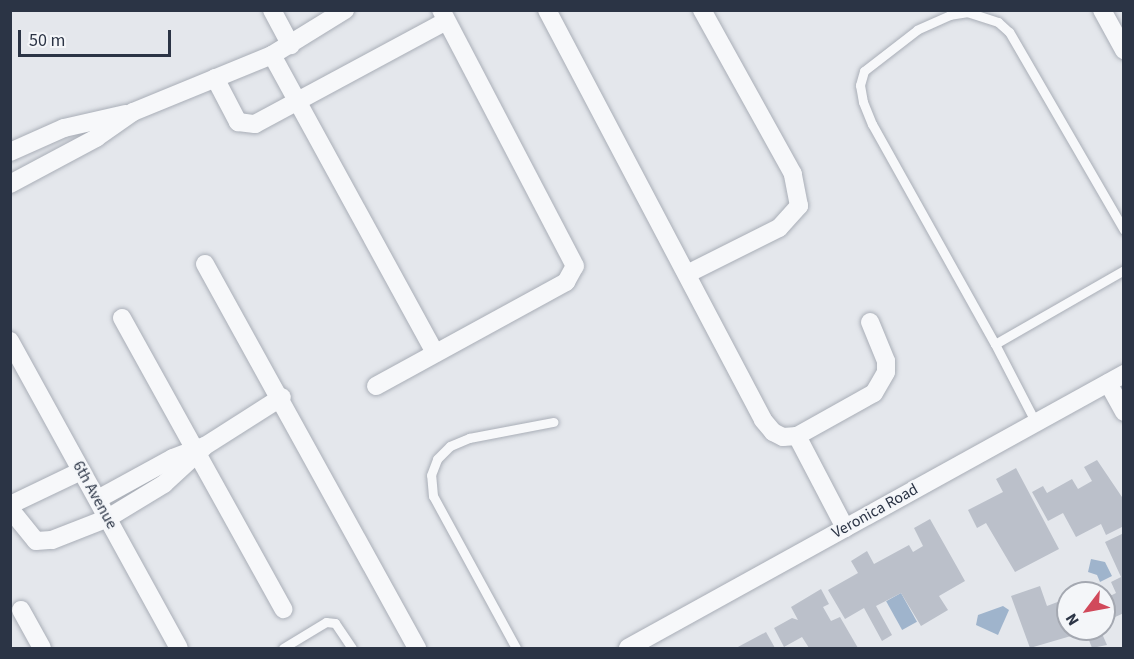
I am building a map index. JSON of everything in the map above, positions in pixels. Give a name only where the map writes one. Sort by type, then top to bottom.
[{"type":"street","points":[[272,10],[291,45]]},
{"type":"street","points":[[547,10],[763,420],[783,437],[797,436],[858,404],[881,382],[886,362],[870,322]]},
{"type":"street","points":[[687,274],[778,228],[799,206],[793,174],[702,10]]},
{"type":"street","points":[[1102,10],[1124,50]]},
{"type":"street","points":[[10,152],[64,128],[133,112],[272,55],[344,11]]},
{"type":"street","points":[[215,78],[242,125],[255,124],[443,16],[575,266],[566,282],[376,386]]},
{"type":"street","points":[[272,55],[435,353]]},
{"type":"street","points":[[10,184],[96,138],[133,112]]},
{"type":"street","points":[[206,264],[282,397],[417,648]]},
{"type":"street","points":[[122,318],[200,450],[283,609]]},
{"type":"street","name":"6th Avenue","points":[[10,341],[98,499],[174,647]]},
{"type":"street","points":[[1116,378],[1124,412]]},
{"type":"street","name":"Veronica Road","points":[[628,648],[1116,378]]},
{"type":"street","points":[[81,471],[10,507],[36,541],[52,540],[108,518],[160,476],[282,397]]},
{"type":"street","points":[[797,436],[845,528]]},
{"type":"street","points":[[98,499],[160,476]]},
{"type":"street","points":[[21,610],[42,648]]},
{"type":"lane","points":[[1036,423],[995,344],[869,117],[860,86],[864,71],[873,61],[918,30],[950,15],[968,12],[998,22],[1009,32],[1122,225]]},
{"type":"lane","points":[[995,344],[1124,270]]},
{"type":"lane","points":[[516,648],[438,507],[431,475],[437,459],[450,447],[469,438],[553,422]]},
{"type":"lane","points":[[283,648],[326,622],[335,623],[352,648]]},
{"type":"water","points":[[1091,559],[1105,562],[1112,576],[1100,581],[1097,575],[1088,572]]},
{"type":"water","points":[[901,593],[917,622],[902,630],[886,601]]},
{"type":"water","points":[[1003,606],[1009,610],[998,635],[976,625],[978,615]]},
{"type":"building","points":[[1097,460],[1124,500],[1124,526],[1106,535],[1101,524],[1076,537],[1063,513],[1048,521],[1032,492],[1043,486],[1047,493],[1072,479],[1078,489],[1092,481],[1084,467]]},
{"type":"building","points":[[1016,468],[1059,549],[1015,572],[986,523],[977,528],[968,510],[1003,492],[996,479]]},
{"type":"building","points":[[930,519],[965,581],[939,596],[948,610],[921,626],[901,593],[876,606],[892,635],[882,641],[864,608],[845,619],[828,590],[858,573],[851,561],[867,551],[874,564],[909,545],[913,552],[923,546],[914,528]]},
{"type":"building","points":[[1124,533],[1124,613],[1116,617],[1116,581],[1113,581],[1121,577],[1105,542]]},
{"type":"building","points":[[1040,586],[1047,606],[1056,603],[1056,640],[1030,648],[1011,596]]},
{"type":"building","points":[[821,589],[829,604],[823,607],[831,621],[840,617],[858,648],[809,648],[802,637],[784,647],[774,628],[792,618],[798,620],[791,607]]},
{"type":"building","points":[[766,632],[775,648],[736,648]]},
{"type":"building","points":[[1089,641],[1105,641],[1107,645],[1092,648]]}]
